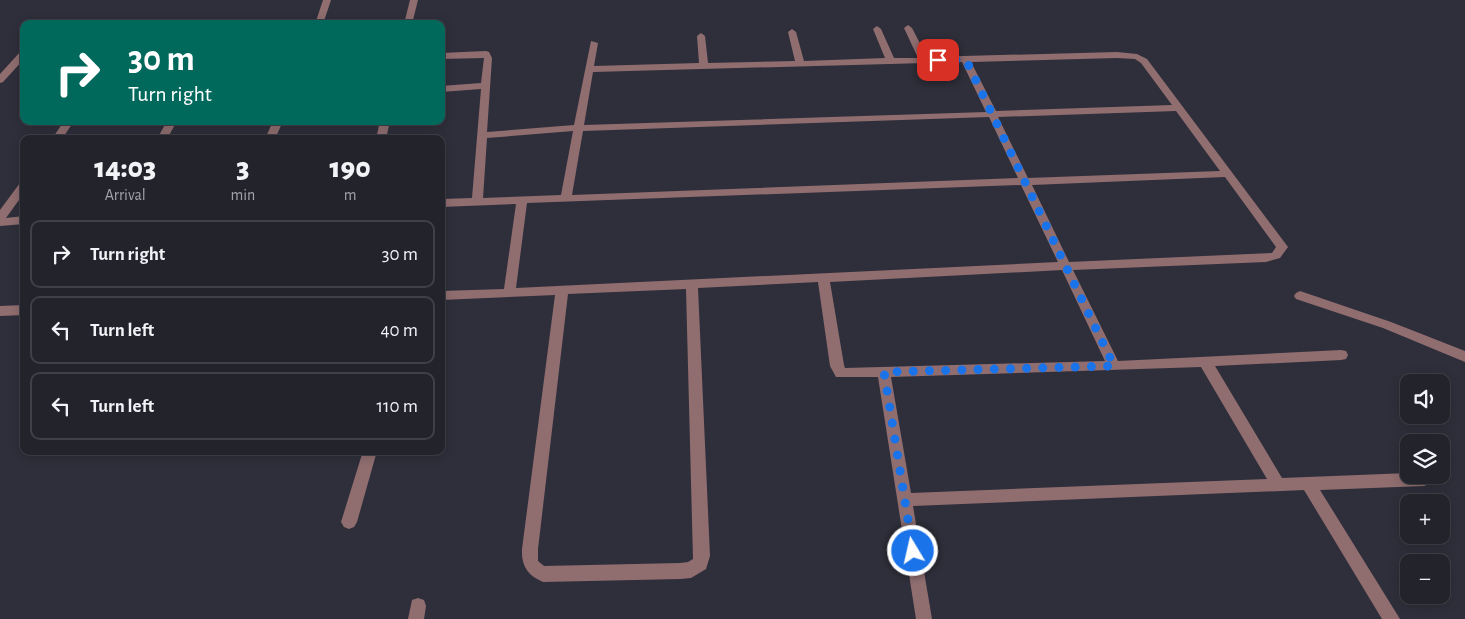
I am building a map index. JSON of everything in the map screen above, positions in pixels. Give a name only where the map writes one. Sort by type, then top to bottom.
[{"type":"street","points":[[320,20],[327,0]]},
{"type":"street","points":[[409,20],[414,0]]},
{"type":"street","points":[[908,28],[924,61]]},
{"type":"street","points":[[877,29],[891,62]]},
{"type":"street","points":[[792,32],[800,64]]},
{"type":"street","points":[[701,36],[704,66]]},
{"type":"street","points":[[566,198],[594,42]]},
{"type":"street","points":[[445,56],[486,54],[488,58],[477,202]]},
{"type":"street","points":[[445,296],[1275,256],[1282,247],[1144,61],[1137,57],[1126,55],[589,69]]},
{"type":"street","points":[[0,80],[20,58]]},
{"type":"street","points":[[966,60],[1114,366]]},
{"type":"street","points":[[445,89],[486,86]]},
{"type":"street","points":[[482,135],[579,128],[1179,108]]},
{"type":"street","points":[[445,203],[1227,174]]},
{"type":"street","points":[[0,218],[20,190]]},
{"type":"street","points":[[510,293],[522,200]]},
{"type":"street","points":[[0,222],[20,220]]},
{"type":"street","points":[[823,278],[839,372],[1114,366],[1341,355]]},
{"type":"street","points":[[562,291],[531,544],[531,564],[534,570],[543,574],[680,571],[691,570],[700,564],[702,556],[692,284]]},
{"type":"street","points":[[1300,296],[1387,325],[1465,356]]},
{"type":"street","points":[[0,311],[20,310]]},
{"type":"street","points":[[1206,362],[1279,486]]},
{"type":"street","points":[[884,372],[924,619]]},
{"type":"street","points":[[349,522],[369,455]]},
{"type":"street","points":[[905,500],[1400,480]]},
{"type":"street","points":[[1308,484],[1392,619]]},
{"type":"route","points":[[913,551],[884,372],[1114,366],[966,60],[938,60]]}]
